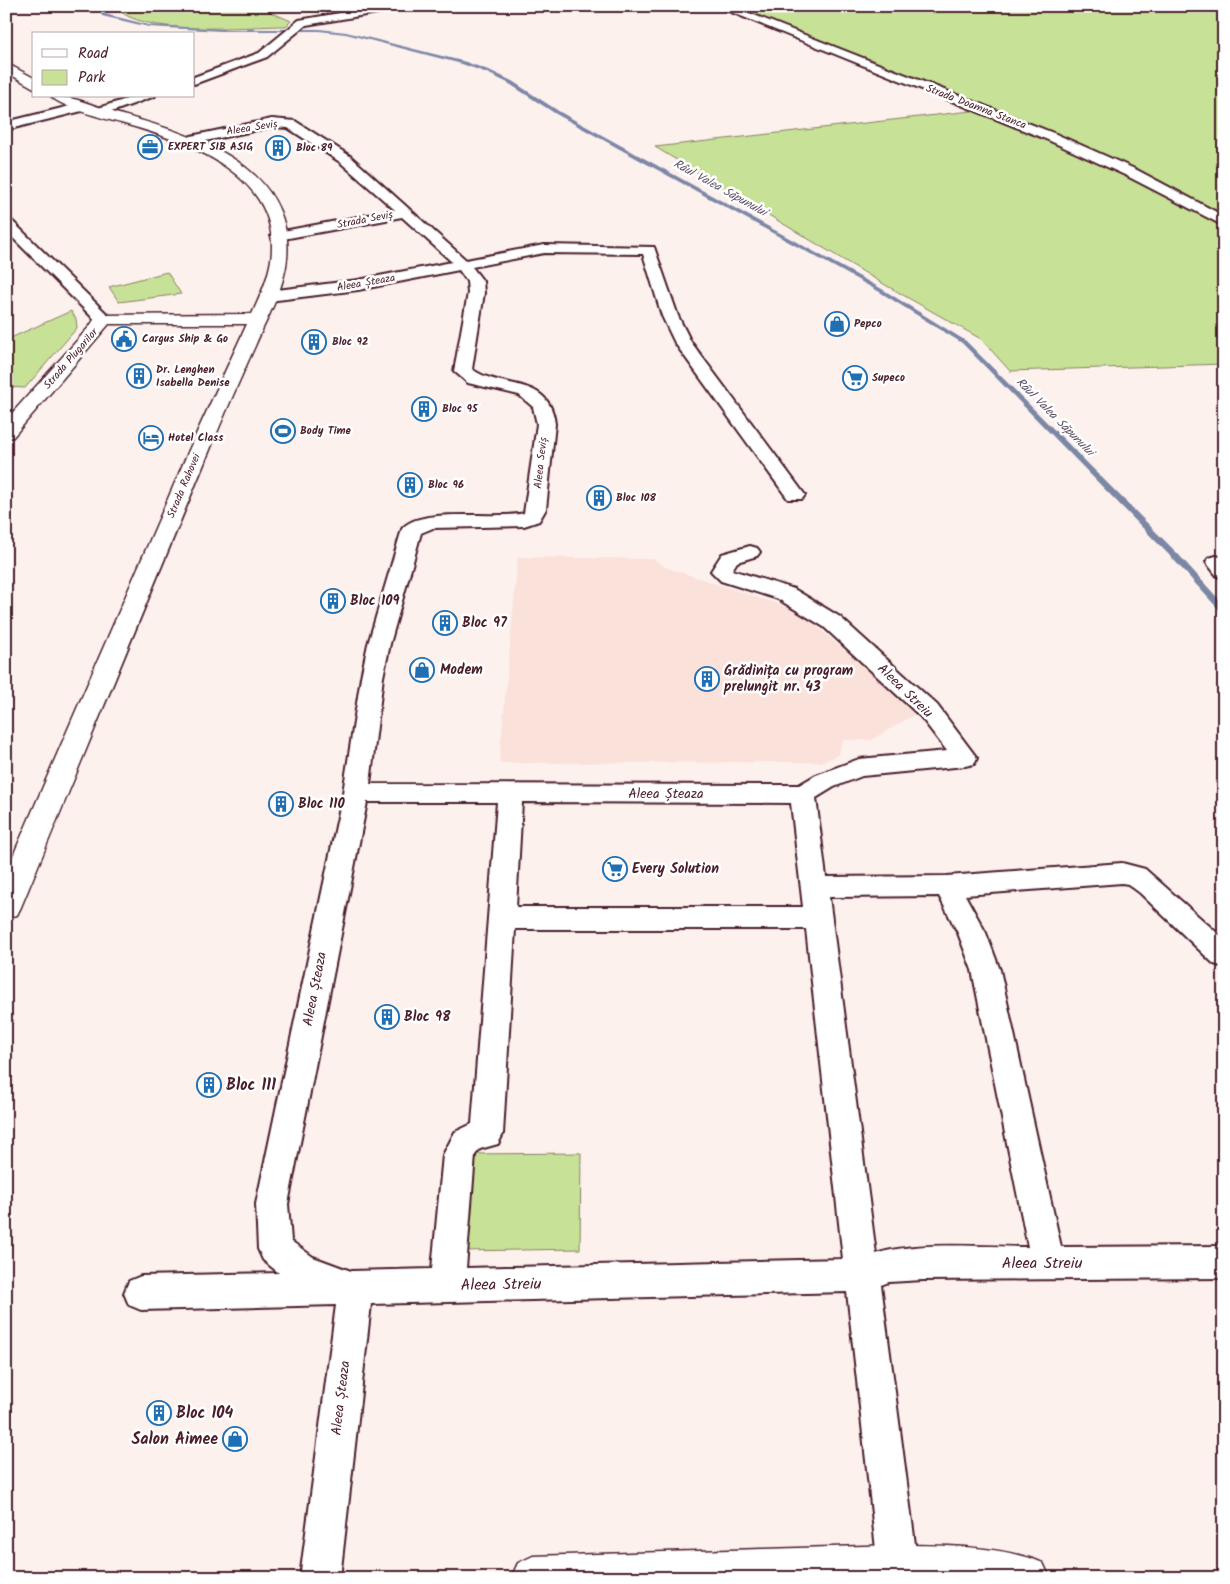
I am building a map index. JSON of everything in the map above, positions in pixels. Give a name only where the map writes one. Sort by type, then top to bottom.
[{"type":"street","points":[[195,81],[263,55],[303,22],[401,6]]},
{"type":"street","name":"Strada Doamna Stanca","points":[[721,6],[1052,136],[1141,178],[1224,222]]},
{"type":"street","points":[[6,66],[32,83]]},
{"type":"street","points":[[13,124],[34,117],[49,107],[54,98]]},
{"type":"street","name":"Strada Rahovei","points":[[6,907],[213,419],[269,296],[279,261],[278,236],[272,210],[263,195],[251,181],[216,154],[191,140],[155,126],[82,108],[60,98]]},
{"type":"street","points":[[100,112],[143,98]]},
{"type":"street","points":[[13,124],[82,108]]},
{"type":"street","name":"Aleea Seviș","points":[[191,140],[272,123],[291,124],[345,160],[404,212]]},
{"type":"street","name":"Strada Seviș","points":[[278,236],[404,212],[462,264]]},
{"type":"street","name":"Strada Plugarilor","points":[[6,223],[104,319],[6,433]]},
{"type":"street","points":[[462,264],[544,249],[649,250],[670,316],[683,343],[795,494]]},
{"type":"street","name":"Aleea Seviș","points":[[356,793],[379,644],[412,529],[431,522],[524,520],[532,517],[536,509],[545,414],[536,399],[525,392],[474,379],[463,371],[476,287],[475,280],[462,264]]},
{"type":"street","name":"Aleea Șteaza","points":[[269,296],[358,285],[462,264]]},
{"type":"street","points":[[104,319],[259,319]]},
{"type":"street","name":"Aleea Streiu","points":[[750,552],[729,558],[721,571],[728,577],[786,594],[832,622],[929,711],[964,758],[859,768],[825,781],[803,794]]},
{"type":"street","name":"Aleea Șteaza","points":[[320,1578],[356,1289],[302,1270],[275,1248],[272,1204],[356,793],[803,794]]},
{"type":"street","points":[[447,1286],[459,1155],[463,1143],[473,1136],[487,1134],[510,794]]},
{"type":"street","points":[[803,794],[898,1567]]},
{"type":"street","points":[[813,887],[947,886],[1122,873],[1136,876],[1149,886],[1224,956]]},
{"type":"street","points":[[947,886],[972,933],[986,970],[1048,1262]]},
{"type":"street","points":[[501,918],[818,918]]},
{"type":"street","name":"Aleea Streiu","points":[[141,1293],[861,1275],[889,1266],[1048,1262],[1224,1262]]},
{"type":"street","points":[[533,1578],[898,1567],[942,1567],[1028,1578]]},
{"type":"shaded area","points":[[518,557],[654,559],[665,567],[799,611],[917,713],[871,740],[843,740],[838,755],[822,762],[499,763]]},
{"type":"green space","points":[[114,6],[264,6],[259,7],[291,21],[286,26],[195,28],[169,26],[146,23],[127,16]]},
{"type":"green space","points":[[733,6],[1224,6],[1224,364],[1010,371],[981,339],[887,286],[655,147],[980,110]]},
{"type":"green space","points":[[167,272],[181,294],[119,302],[109,287]]},
{"type":"green space","points":[[71,311],[76,319],[77,328],[25,388],[6,387],[6,340]]},
{"type":"green space","points":[[581,1153],[580,1249],[463,1251],[470,1154]]},
{"type":"waterway","name":"Râul Valea Săpunului","points":[[100,6],[103,15],[149,26],[221,30],[319,30],[346,33],[464,63],[510,82],[558,113],[880,290],[964,342],[1176,557],[1224,610]]},
{"type":"place","name":"EXPERT SIB ASIG","points":[[150,147]]},
{"type":"place","name":"Bloc 89","points":[[278,148]]},
{"type":"place","name":"Pepco","points":[[837,324]]},
{"type":"place","name":"Cargus Ship & Go","points":[[124,339]]},
{"type":"place","name":"Bloc 92","points":[[314,342]]},
{"type":"place","name":"Dr. Lenghen Isabella Denise","points":[[139,376]]},
{"type":"place","name":"Supeco","points":[[855,378]]},
{"type":"place","name":"Bloc 95","points":[[424,409]]},
{"type":"place","name":"Body Time","points":[[283,431]]},
{"type":"place","name":"Hotel Class","points":[[151,438]]},
{"type":"place","name":"Bloc 96","points":[[410,485]]},
{"type":"place","name":"Bloc 108","points":[[599,498]]},
{"type":"place","name":"Bloc 109","points":[[333,601]]},
{"type":"place","name":"Bloc 97","points":[[445,623]]},
{"type":"place","name":"Modem","points":[[422,670]]},
{"type":"place","name":"Grădinița cu program prelungit nr. 43","points":[[707,679]]},
{"type":"place","name":"Bloc 110","points":[[281,804]]},
{"type":"place","name":"Every Solution","points":[[615,869]]},
{"type":"place","name":"Bloc 98","points":[[387,1017]]},
{"type":"place","name":"Bloc 111","points":[[209,1085]]},
{"type":"place","name":"Bloc 104","points":[[159,1413]]},
{"type":"place","name":"Salon Aimee","points":[[235,1439]]}]
